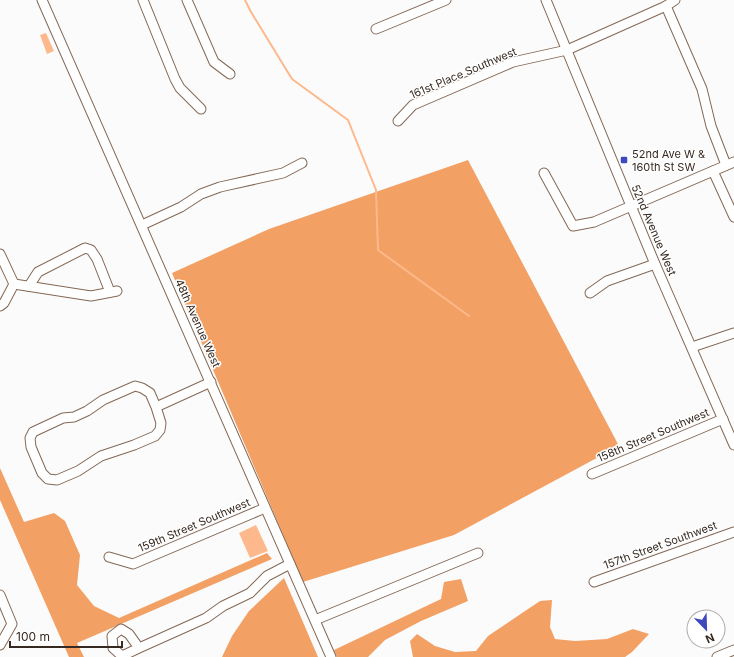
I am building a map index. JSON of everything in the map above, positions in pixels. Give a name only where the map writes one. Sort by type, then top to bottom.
[{"type":"street","name":"48th Avenue West","points":[[42,0],[331,657]]},
{"type":"street","points":[[143,0],[175,79],[180,88],[201,109]]},
{"type":"street","points":[[187,0],[214,62],[230,74]]},
{"type":"street","points":[[376,29],[446,0]]},
{"type":"street","name":"52nd Avenue West","points":[[546,0],[655,264],[733,441]]},
{"type":"street","name":"161st Place Southwest","points":[[398,121],[413,105],[513,62],[567,50],[666,6],[675,0]]},
{"type":"street","points":[[544,173],[573,226],[594,222],[730,164],[710,126],[702,89],[666,6]]},
{"type":"street","points":[[142,225],[181,207],[201,194],[282,173],[302,163]]},
{"type":"street","points":[[713,171],[734,217]]},
{"type":"street","points":[[14,284],[91,296],[114,292],[91,250],[85,248],[38,272],[29,286]]},
{"type":"street","points":[[0,254],[14,284]]},
{"type":"street","points":[[590,293],[607,281],[655,264]]},
{"type":"street","points":[[0,306],[4,303],[14,284]]},
{"type":"street","points":[[692,347],[734,332]]},
{"type":"street","points":[[156,407],[211,382]]},
{"type":"street","points":[[135,386],[150,393],[156,407],[161,423],[160,430],[155,436],[101,456],[78,471],[57,480],[48,479],[42,474],[31,447],[30,438],[33,432],[63,418],[74,417],[103,400],[135,386]]},
{"type":"street","name":"158th Street Southwest","points":[[592,474],[723,419]]},
{"type":"street","name":"159th Street Southwest","points":[[109,557],[133,564],[265,508]]},
{"type":"street","name":"157th Street Southwest","points":[[594,582],[734,532]]},
{"type":"street","points":[[315,620],[478,553]]},
{"type":"street","points":[[139,648],[206,618],[223,606],[250,593],[267,576],[290,564]]},
{"type":"street","points":[[0,595],[12,624],[0,645]]},
{"type":"street","points":[[717,657],[734,650]]},
{"type":"shaded area","points":[[46,33],[54,51],[47,54],[40,35]]},
{"type":"shaded area","points":[[468,160],[619,446],[454,535],[303,582],[172,273],[269,229]]},
{"type":"shaded area","points":[[0,468],[24,522],[54,513],[65,521],[80,555],[77,585],[94,606],[119,618],[267,553],[272,559],[77,643],[84,657],[69,657],[0,500]]},
{"type":"shaded area","points":[[256,525],[268,551],[250,558],[239,533]]},
{"type":"shaded area","points":[[284,578],[318,657],[222,657],[232,636],[249,611]]},
{"type":"shaded area","points":[[461,579],[468,601],[421,621],[385,640],[368,657],[337,657],[334,650],[441,599],[444,582]]},
{"type":"shaded area","points":[[552,600],[550,627],[555,639],[575,641],[607,639],[633,629],[649,634],[632,652],[625,657],[413,657],[410,641],[417,634],[435,646],[455,652],[476,651],[488,636],[540,601]]},
{"type":"waterway","points":[[245,0],[292,79],[348,120],[376,190],[378,250],[469,316]]},
{"type":"place","name":"52nd Ave W & 160th St SW","points":[[624,160]]}]
